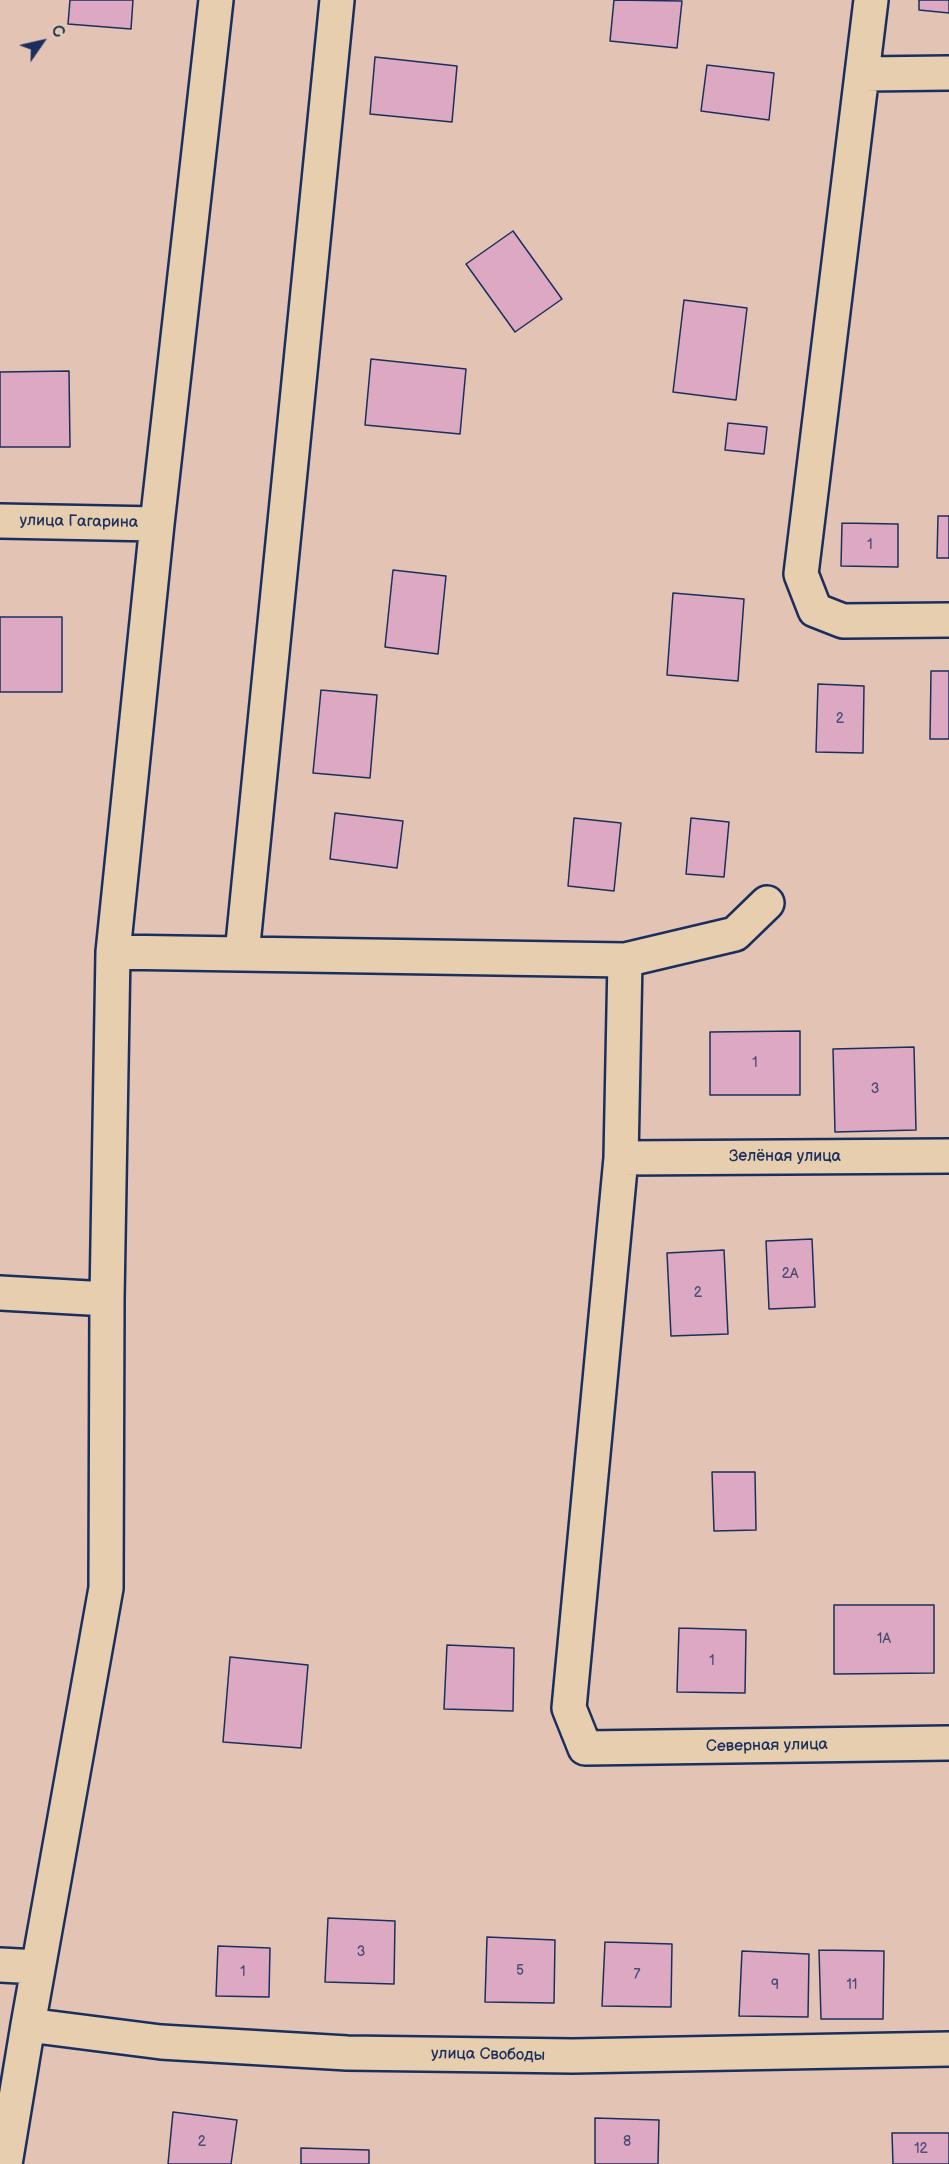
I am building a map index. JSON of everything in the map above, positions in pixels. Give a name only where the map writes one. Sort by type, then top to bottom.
[{"type":"street","points":[[5,2164],[106,1588],[107,1299],[113,952],[157,524],[216,0]]},
{"type":"street","points":[[242,954],[337,0]]},
{"type":"street","points":[[872,0],[801,574],[815,610],[843,621],[949,620]]},
{"type":"street","points":[[864,74],[949,73]]},
{"type":"street","name":"улица Гагарина","points":[[0,520],[157,524]]},
{"type":"street","points":[[113,952],[625,960],[735,934],[767,903]]},
{"type":"street","points":[[621,1158],[625,960]]},
{"type":"street","name":"Зелёная улица","points":[[621,1158],[949,1155]]},
{"type":"street","name":"Северная улица","points":[[621,1158],[569,1708],[585,1748],[949,1743]]},
{"type":"street","points":[[0,1293],[107,1299]]},
{"type":"street","points":[[0,1965],[38,1967]]},
{"type":"street","name":"улица Свободы","points":[[28,2025],[160,2042],[347,2053],[573,2056],[949,2049]]},
{"type":"building","points":[[70,0],[133,0],[131,29],[68,24]]},
{"type":"building","points":[[614,0],[682,1],[677,48],[610,41]]},
{"type":"building","points":[[919,0],[949,0],[949,13],[919,10]]},
{"type":"building","points":[[375,57],[457,66],[452,122],[370,114]]},
{"type":"building","points":[[707,65],[774,73],[769,120],[701,111]]},
{"type":"building","points":[[513,231],[562,299],[515,332],[466,264]]},
{"type":"building","points":[[684,300],[747,308],[736,400],[673,392]]},
{"type":"building","points":[[371,359],[466,369],[460,434],[365,425]]},
{"type":"building","points":[[69,371],[70,447],[0,447],[0,372]]},
{"type":"building","points":[[728,423],[767,427],[764,454],[725,450]]},
{"type":"building","points":[[938,516],[949,516],[949,558],[937,558]]},
{"type":"building","points":[[842,523],[898,524],[898,567],[841,566]]},
{"type":"building","points":[[393,570],[446,576],[438,654],[385,647]]},
{"type":"building","points":[[673,593],[744,599],[738,681],[667,675]]},
{"type":"building","points":[[0,617],[62,617],[62,692],[0,692]]},
{"type":"building","points":[[931,671],[949,671],[949,739],[930,739]]},
{"type":"building","points":[[818,684],[864,686],[863,753],[816,752]]},
{"type":"building","points":[[321,690],[377,695],[370,778],[313,773]]},
{"type":"building","points":[[335,813],[403,821],[397,868],[330,859]]},
{"type":"building","points":[[574,818],[621,823],[614,891],[568,886]]},
{"type":"building","points":[[691,818],[729,822],[724,877],[686,874]]},
{"type":"building","points":[[800,1031],[800,1095],[710,1095],[710,1032]]},
{"type":"building","points":[[914,1047],[916,1130],[835,1132],[833,1049]]},
{"type":"building","points":[[812,1239],[815,1307],[769,1309],[766,1241]]},
{"type":"building","points":[[724,1250],[728,1334],[671,1336],[667,1253]]},
{"type":"building","points":[[712,1472],[755,1472],[756,1530],[714,1531]]},
{"type":"building","points":[[834,1605],[934,1605],[934,1673],[834,1674]]},
{"type":"building","points":[[679,1628],[746,1630],[745,1693],[677,1692]]},
{"type":"building","points":[[447,1645],[514,1648],[513,1711],[444,1709]]},
{"type":"building","points":[[230,1657],[308,1665],[301,1748],[223,1742]]},
{"type":"building","points":[[328,1918],[395,1921],[394,1984],[325,1982]]},
{"type":"building","points":[[487,1937],[555,1940],[554,2003],[485,2002]]},
{"type":"building","points":[[605,1942],[672,1944],[671,2007],[602,2006]]},
{"type":"building","points":[[218,1946],[270,1948],[269,1997],[216,1996]]},
{"type":"building","points":[[819,1950],[884,1951],[883,2019],[821,2019]]},
{"type":"building","points":[[742,1951],[809,1954],[808,2017],[739,2016]]},
{"type":"building","points":[[173,2112],[237,2120],[231,2164],[168,2164]]},
{"type":"building","points":[[595,2118],[659,2120],[658,2164],[595,2164]]},
{"type":"building","points":[[892,2133],[949,2133],[949,2164],[893,2164]]},
{"type":"building","points":[[301,2148],[369,2150],[369,2164],[301,2164]]}]
